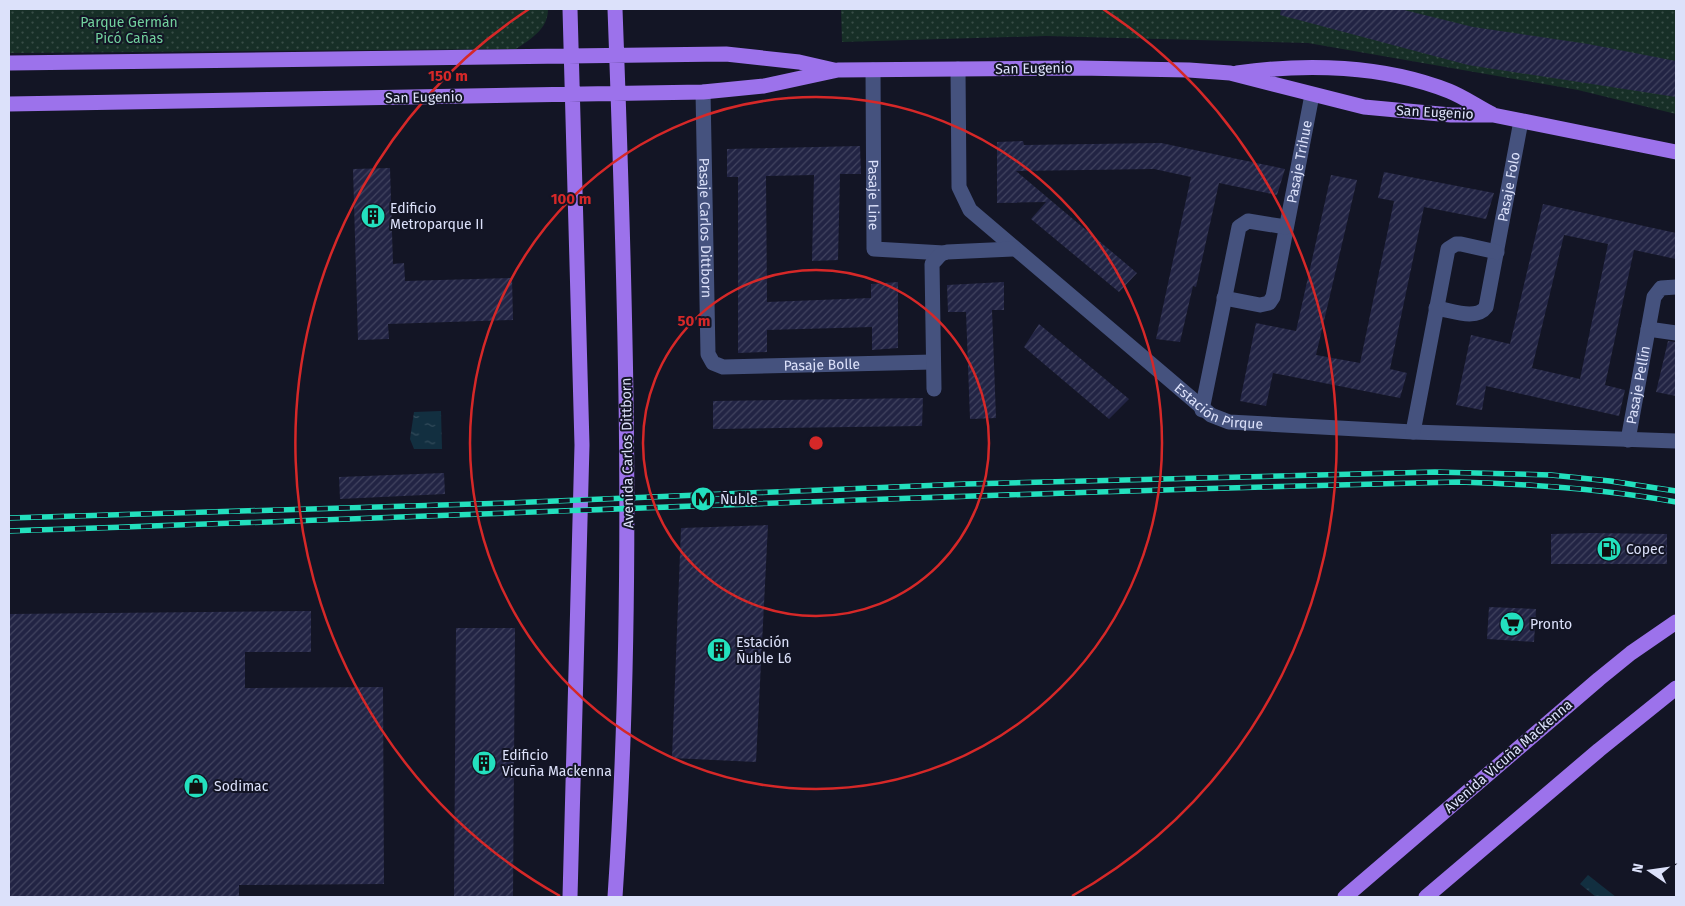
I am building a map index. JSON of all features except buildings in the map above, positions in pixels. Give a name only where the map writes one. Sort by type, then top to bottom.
[{"type":"main road","points":[[570,9],[582,445],[570,897]]},
{"type":"main road","name":"Avenida Carlos Dittborn","points":[[614,897],[621,783],[628,560],[628,451],[615,9]]},
{"type":"main road","name":"San Eugenio","points":[[9,63],[743,55],[799,62],[838,70],[1097,68],[1230,73],[1268,68],[1305,67],[1379,73],[1449,91],[1493,115]]},
{"type":"main road","name":"San Eugenio","points":[[9,104],[703,92],[764,86],[838,70]]},
{"type":"main road","name":"San Eugenio","points":[[1230,73],[1364,107],[1408,112],[1493,115],[1676,152]]},
{"type":"main road","name":"Avenida Vicuña Mackenna","points":[[1345,897],[1599,679],[1631,653],[1676,622]]},
{"type":"main road","points":[[1426,897],[1676,688]]},
{"type":"street","name":"Estación Pirque","points":[[958,69],[959,187],[970,210],[1202,410],[1220,420],[1412,432],[1676,441]]},
{"type":"street","name":"Pasaje Line","points":[[873,70],[874,249],[944,253],[1013,249]]},
{"type":"street","name":"Pasaje Carlos Dittborn","points":[[703,92],[708,354],[713,363]]},
{"type":"street","name":"Pasaje Trihue","points":[[1224,298],[1260,305],[1272,300],[1312,95]]},
{"type":"street","name":"Pasaje Folo","points":[[1436,308],[1471,314],[1484,311],[1488,302],[1522,121]]},
{"type":"street","points":[[1202,410],[1239,227],[1248,221],[1286,227]]},
{"type":"street","points":[[1412,432],[1447,254],[1452,246],[1462,244],[1497,252]]},
{"type":"street","points":[[934,390],[930,271],[936,258],[944,253]]},
{"type":"street","name":"Pasaje Pellín","points":[[1628,440],[1648,328],[1657,292],[1666,286],[1676,287]]},
{"type":"street","name":"Pasaje Pellín","points":[[1648,328],[1676,333]]},
{"type":"street","name":"Pasaje Bolle","points":[[713,363],[723,367],[933,362]]},
{"type":"green space","name":"Parque Germán Picó Cañas","points":[[9,9],[548,9],[542,28],[516,49],[9,53]]},
{"type":"green space","points":[[841,9],[1676,9],[1676,114],[1578,90],[1308,43],[1046,36],[842,42]]},
{"type":"water","points":[[441,411],[442,449],[414,449],[410,439],[414,412]]},
{"type":"water","points":[[1588,875],[1616,897],[1596,897],[1580,884]]},
{"type":"railway","points":[[9,518],[508,503],[965,484],[1435,472],[1551,475],[1610,481],[1676,491]]},
{"type":"railway","points":[[9,531],[915,498],[1459,482],[1568,488],[1676,502]]},
{"type":"place","name":"Edificio Metroparque II","points":[[373,216]]},
{"type":"place","name":"Ñuble","points":[[703,499]]},
{"type":"place","name":"Copec","points":[[1609,549]]},
{"type":"place","name":"Pronto","points":[[1512,624]]},
{"type":"place","name":"Estación Ñuble L6","points":[[719,650]]},
{"type":"place","name":"Edificio Vicuña Mackenna","points":[[484,763]]},
{"type":"place","name":"Sodimac","points":[[196,786]]}]
